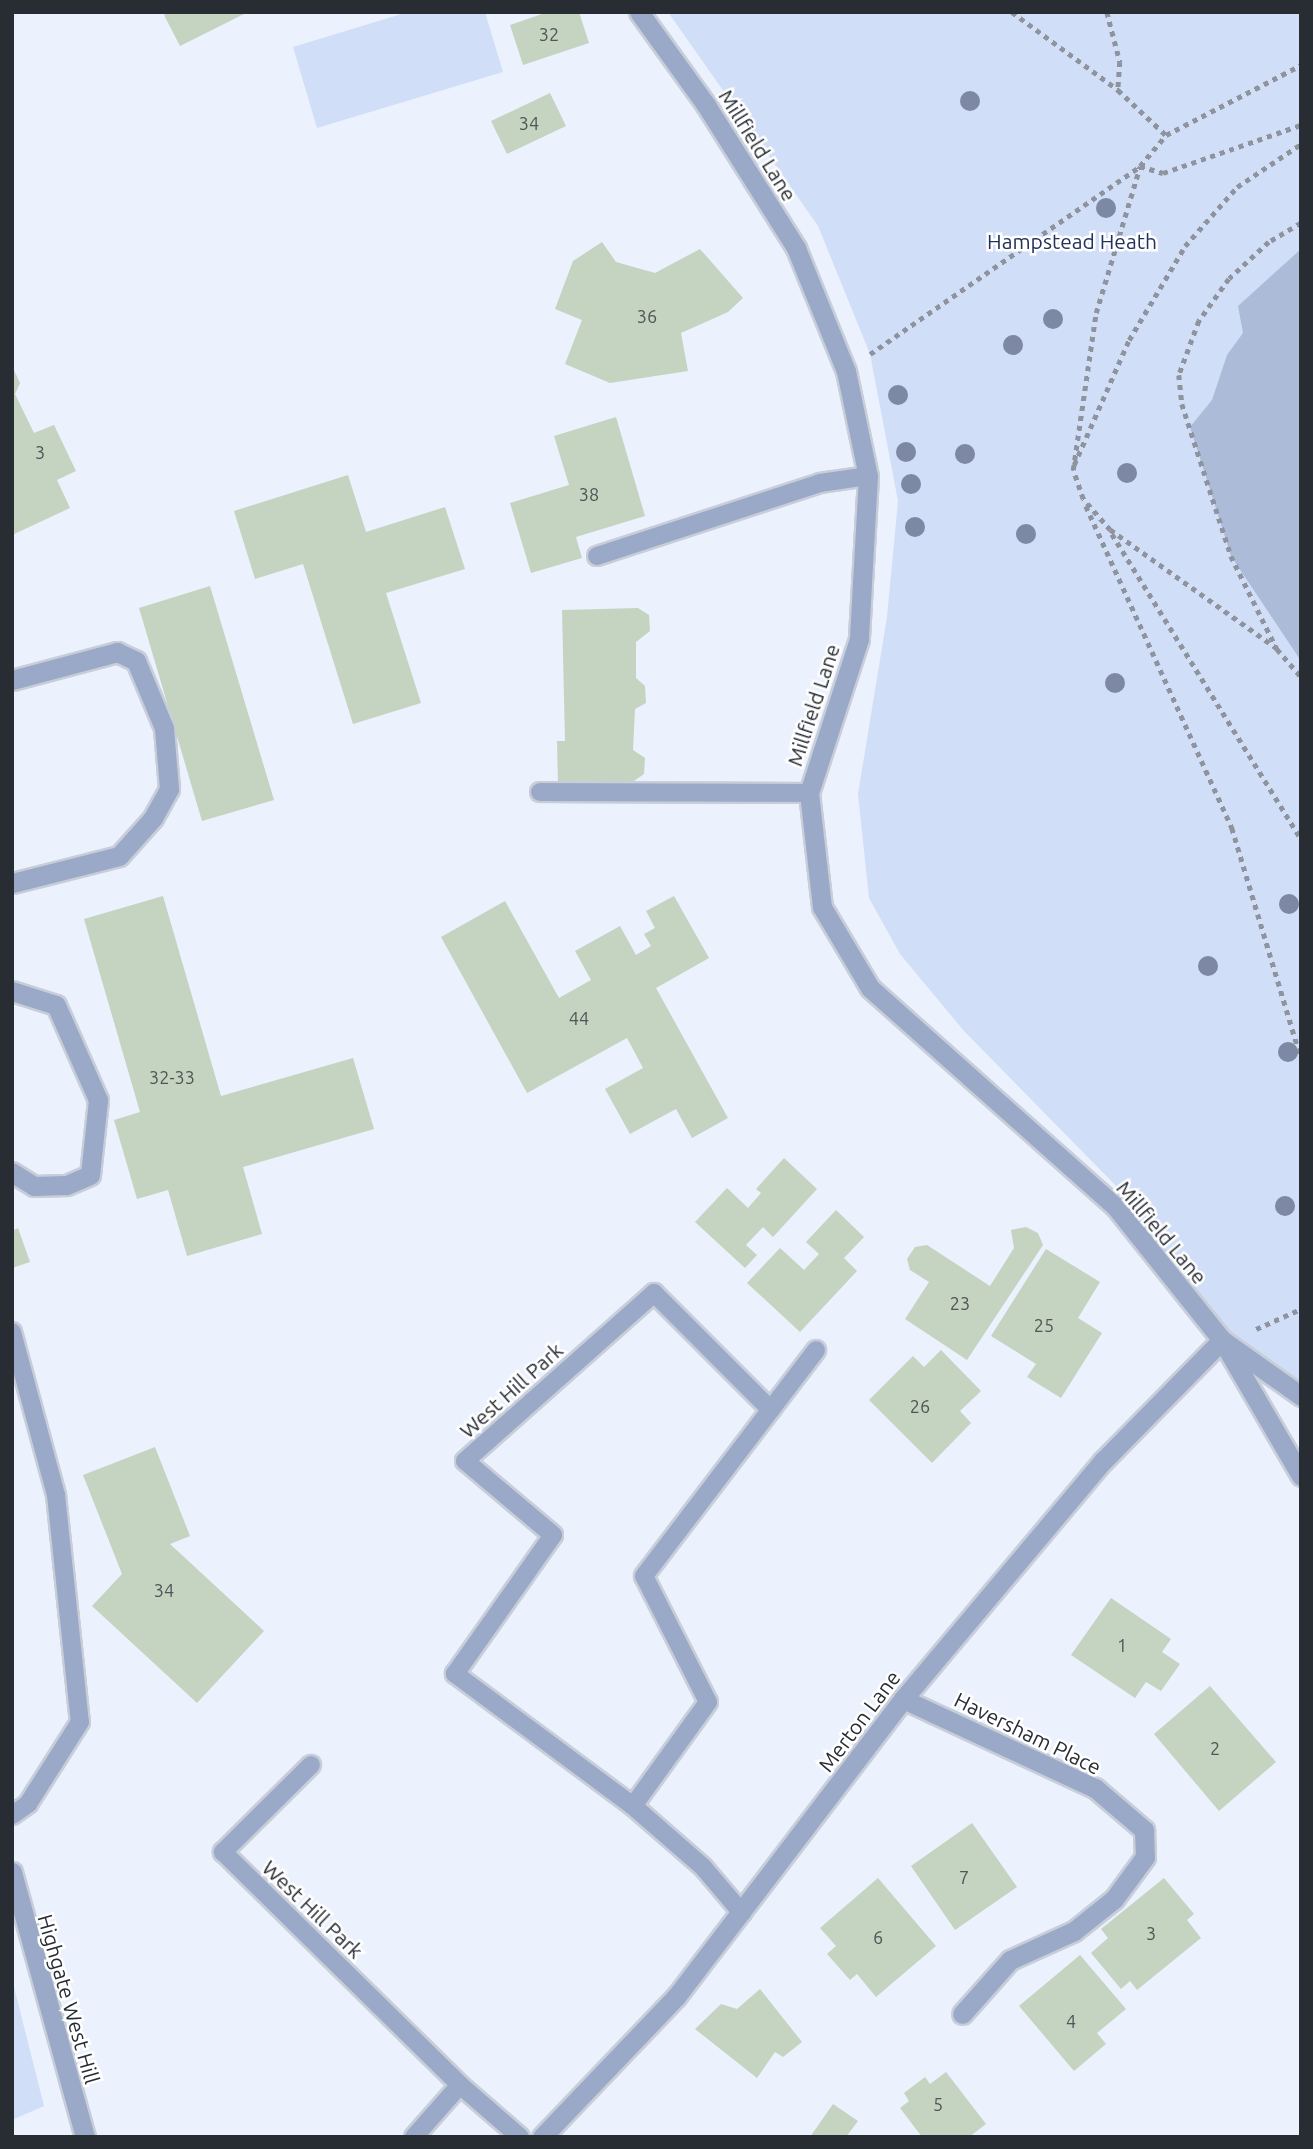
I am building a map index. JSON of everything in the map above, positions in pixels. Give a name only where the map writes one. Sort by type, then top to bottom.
[{"type":"street","name":"Millfield Lane","points":[[639,12],[706,105],[796,248],[846,371],[868,476],[859,639],[809,793],[822,907],[870,988],[1115,1206],[1222,1340],[1301,1396]]},
{"type":"street","points":[[12,680],[117,652],[136,662],[164,728],[169,789],[153,818],[119,856],[12,883]]},
{"type":"street","points":[[12,991],[56,1004],[98,1100],[90,1175],[66,1185],[34,1185],[12,1172]]},
{"type":"street","points":[[1222,1340],[1301,1476]]},
{"type":"street","name":"Merton Lane","points":[[542,2137],[676,1997],[903,1699],[1103,1461],[1222,1340]]},
{"type":"street","name":"Haversham Place","points":[[903,1699],[1095,1788],[1144,1830],[1145,1857],[1114,1899],[1074,1931],[1010,1960],[962,2014]]},
{"type":"street","name":"Highgate West Hill","points":[[12,1872],[85,2137]]},
{"type":"lane","points":[[597,556],[820,483],[868,476]]},
{"type":"lane","points":[[540,792],[809,793]]},
{"type":"lane","name":"West Hill Park","points":[[742,1913],[703,1867],[633,1806],[454,1674],[553,1535],[465,1461],[654,1293],[771,1410]]},
{"type":"lane","points":[[12,1332],[56,1495],[80,1722],[28,1804],[12,1815]]},
{"type":"lane","points":[[633,1806],[708,1702],[644,1576],[816,1350]]},
{"type":"lane","name":"West Hill Park","points":[[311,1765],[223,1852],[460,2085],[520,2137]]},
{"type":"lane","points":[[414,2137],[460,2085]]},
{"type":"path","points":[[1012,12],[1118,90],[1166,135]]},
{"type":"path","points":[[1107,12],[1120,62],[1118,90]]},
{"type":"path","points":[[846,371],[1140,166],[1166,135],[1301,65]]},
{"type":"path","points":[[1140,166],[1163,173],[1301,125]]},
{"type":"path","points":[[1073,470],[1129,340],[1185,246],[1237,187],[1301,144]]},
{"type":"path","points":[[1140,166],[1096,313],[1073,470],[1083,499],[1232,828],[1301,1058]]},
{"type":"path","points":[[1277,649],[1231,556],[1182,404],[1179,375],[1199,321],[1229,278],[1269,242],[1301,223]]},
{"type":"path","points":[[1083,499],[1110,530],[1301,839]]},
{"type":"path","points":[[1110,530],[1277,649],[1301,677]]},
{"type":"path","points":[[1222,1340],[1280,1322],[1301,1309]]},
{"type":"green space","points":[[408,12],[485,12],[503,72],[317,128],[293,47]]},
{"type":"green space","name":"Hampstead Heath","points":[[668,12],[1301,12],[1301,1396],[1223,1333],[1126,1196],[964,1031],[900,954],[869,898],[858,794],[887,617],[898,501],[870,354],[818,226]]},
{"type":"green space","points":[[12,1979],[44,2106],[12,2120]]},
{"type":"shaded area","points":[[1301,249],[1301,661],[1231,556],[1190,427],[1212,400],[1227,355],[1243,333],[1238,306]]},
{"type":"building","points":[[170,12],[248,12],[180,46],[164,15]]},
{"type":"building","points":[[548,12],[579,12],[589,43],[523,65],[510,25]]},
{"type":"building","points":[[550,93],[566,126],[507,154],[491,121]]},
{"type":"building","points":[[602,242],[616,262],[655,273],[700,249],[743,298],[728,312],[681,333],[688,371],[610,383],[565,364],[582,320],[555,309],[573,261]]},
{"type":"building","points":[[12,366],[20,383],[15,394],[34,433],[54,425],[76,471],[57,480],[70,508],[12,535]]},
{"type":"building","points":[[616,417],[645,516],[576,537],[582,558],[531,573],[510,503],[569,485],[554,436]]},
{"type":"building","points":[[348,475],[366,532],[445,507],[465,569],[386,593],[421,703],[353,724],[303,564],[255,579],[234,511]]},
{"type":"building","points":[[210,586],[274,800],[202,821],[139,608]]},
{"type":"building","points":[[638,608],[649,615],[650,631],[636,642],[636,678],[645,686],[646,703],[635,709],[633,750],[645,758],[644,774],[634,781],[558,783],[557,741],[565,741],[562,610]]},
{"type":"building","points":[[163,896],[221,1096],[353,1058],[374,1129],[243,1167],[262,1234],[187,1256],[168,1190],[137,1199],[114,1120],[140,1112],[84,919]]},
{"type":"building","points":[[674,896],[709,958],[656,988],[728,1118],[692,1138],[676,1109],[630,1134],[605,1089],[643,1068],[627,1038],[527,1093],[441,937],[505,901],[559,998],[591,980],[575,951],[620,926],[636,955],[651,946],[644,934],[655,928],[646,911]]},
{"type":"building","points":[[784,1158],[817,1189],[773,1237],[763,1227],[746,1245],[757,1255],[745,1268],[695,1222],[727,1188],[748,1208],[761,1193],[756,1189]]},
{"type":"building","points":[[836,1210],[864,1237],[844,1258],[857,1271],[800,1332],[747,1283],[780,1248],[804,1270],[819,1254],[806,1242]]},
{"type":"building","points":[[1026,1227],[1038,1233],[1043,1245],[967,1360],[905,1319],[929,1282],[910,1270],[907,1259],[915,1247],[927,1245],[990,1286],[1014,1248],[1011,1230]]},
{"type":"building","points":[[18,1228],[30,1262],[12,1268],[12,1231]]},
{"type":"building","points":[[1046,1249],[1100,1282],[1078,1318],[1102,1333],[1061,1398],[1027,1377],[1036,1364],[991,1336]]},
{"type":"building","points":[[941,1350],[981,1391],[960,1411],[971,1423],[932,1463],[869,1400],[913,1356],[924,1367]]},
{"type":"building","points":[[155,1447],[190,1536],[170,1544],[264,1631],[197,1703],[92,1606],[122,1574],[83,1475]]},
{"type":"building","points":[[1111,1598],[1171,1639],[1162,1652],[1180,1664],[1161,1691],[1146,1682],[1135,1698],[1071,1655]]},
{"type":"building","points":[[1210,1686],[1276,1762],[1219,1811],[1154,1734]]},
{"type":"building","points":[[972,1823],[1017,1887],[955,1930],[911,1866]]},
{"type":"building","points":[[878,1878],[936,1946],[876,1997],[857,1974],[850,1980],[827,1954],[836,1946],[820,1928]]},
{"type":"building","points":[[1164,1878],[1194,1914],[1187,1920],[1201,1938],[1137,1990],[1130,1981],[1121,1989],[1091,1953],[1108,1938],[1101,1929]]},
{"type":"building","points":[[1080,1955],[1126,2009],[1097,2033],[1106,2044],[1074,2071],[1019,2006]]},
{"type":"building","points":[[760,1989],[802,2042],[783,2057],[775,2052],[757,2078],[695,2029],[721,2004],[737,2009]]},
{"type":"building","points":[[946,2072],[986,2124],[969,2137],[922,2137],[900,2108],[909,2101],[904,2093],[925,2077],[930,2084]]},
{"type":"building","points":[[833,2104],[858,2121],[846,2137],[810,2137]]}]
